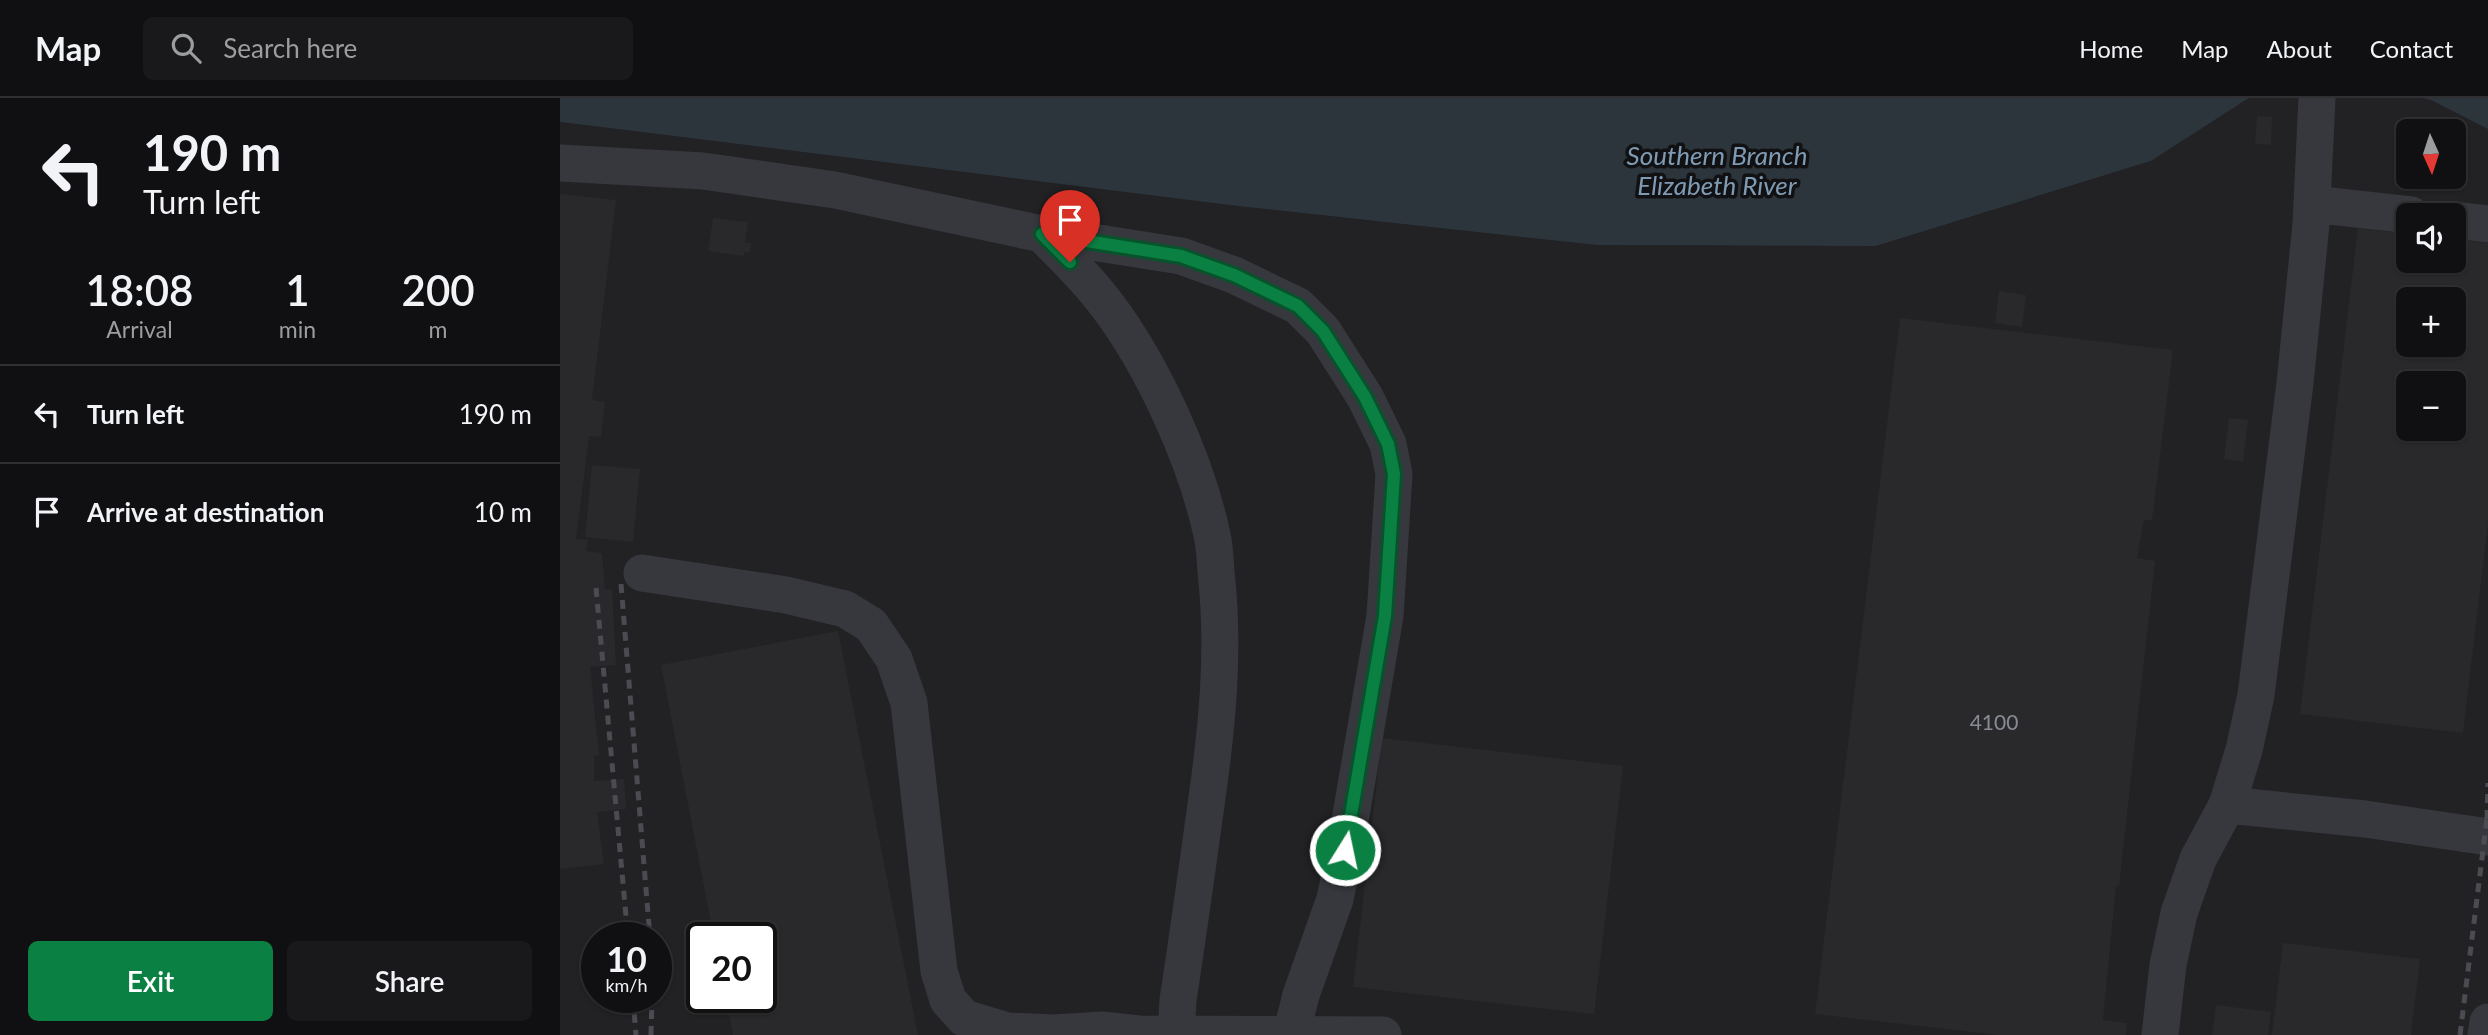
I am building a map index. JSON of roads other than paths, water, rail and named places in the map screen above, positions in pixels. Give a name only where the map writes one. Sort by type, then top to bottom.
[{"type":"lane","points":[[2160,1035],[2168,965],[2179,913],[2198,859],[2227,805],[2244,750],[2256,695],[2295,383],[2312,204],[2317,98]]},
{"type":"lane","points":[[560,163],[703,171],[835,190],[1042,234],[1181,256],[1234,275],[1298,306],[1323,331],[1346,365],[1388,444],[1394,474],[1385,616],[1335,899],[1301,995],[1291,1035]]},
{"type":"lane","points":[[2312,204],[2396,213]]},
{"type":"lane","points":[[2466,221],[2488,224]]},
{"type":"lane","points":[[1042,234],[1108,306],[1139,355],[1193,468],[1212,536],[1221,655],[1216,738],[1178,1000],[1176,1035]]},
{"type":"lane","points":[[642,573],[786,595],[845,609],[871,625],[894,659],[909,703],[939,971],[948,1000],[964,1018],[1007,1031],[1054,1033],[1102,1030],[1176,1035],[1384,1035]]},
{"type":"lane","points":[[2227,805],[2365,819],[2488,837]]},
{"type":"lane","points":[[2486,1035],[2488,1021]]},
{"type":"water","name":"Southern Branch Elizabeth River","points":[[560,98],[2249,98],[2151,161],[1876,246],[1596,245],[1237,206],[560,122]]},
{"type":"water","points":[[2423,98],[2488,98],[2488,129],[2431,100]]},
{"type":"railway","points":[[621,584],[649,922]]},
{"type":"railway","points":[[596,588],[627,922]]},
{"type":"railway","points":[[2487,819],[2488,783]]},
{"type":"railway","points":[[2460,1035],[2488,810]]},
{"type":"railway","points":[[634,1013],[636,1035]]},
{"type":"railway","points":[[651,1035],[652,1013]]}]
